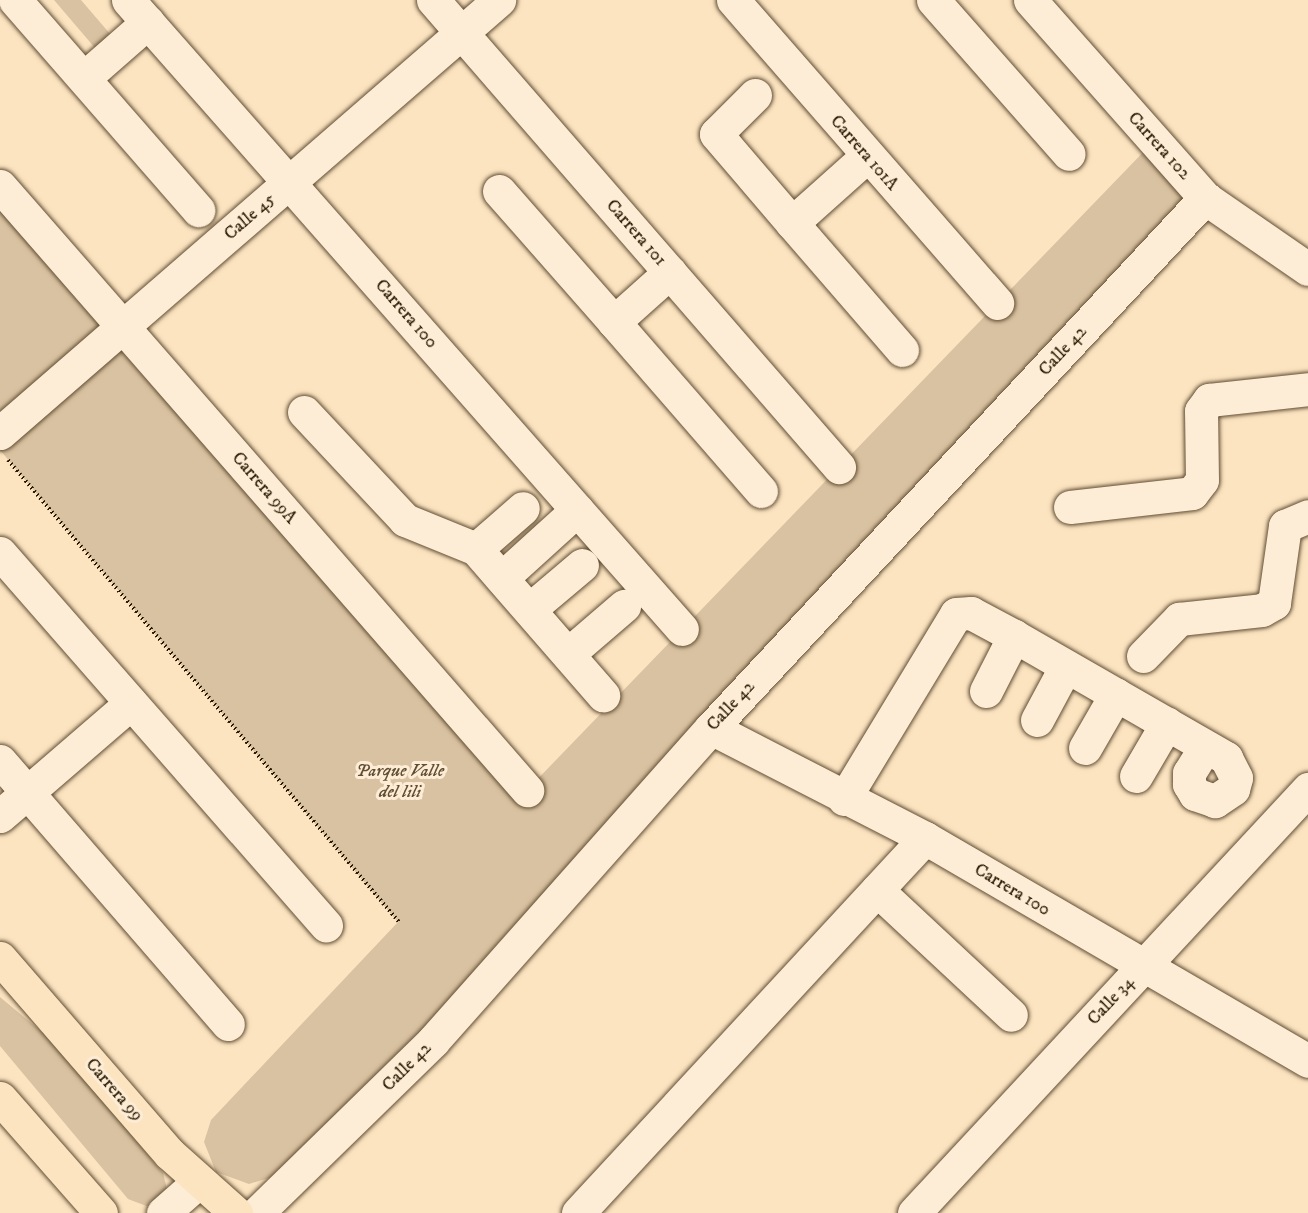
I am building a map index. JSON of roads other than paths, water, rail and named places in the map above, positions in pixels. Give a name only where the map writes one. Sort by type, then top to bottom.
[{"type":"main road","name":"Carrera 99","points":[[0,958],[197,1183],[236,1213]]},
{"type":"main road","points":[[0,1098],[100,1213]]},
{"type":"street","points":[[15,0],[198,210]]},
{"type":"street","name":"Carrera 101","points":[[434,0],[839,467]]},
{"type":"street","name":"Calle 45","points":[[0,434],[499,0]]},
{"type":"street","name":"Carrera 101A","points":[[733,0],[997,303]]},
{"type":"street","name":"Carrera 102","points":[[1030,0],[1205,198],[1308,269]]},
{"type":"street","points":[[938,2],[1069,154]]},
{"type":"street","points":[[84,78],[138,11]]},
{"type":"street","name":"Carrera 100","points":[[138,11],[291,182],[682,629]]},
{"type":"street","points":[[755,95],[716,134],[902,350]]},
{"type":"street","points":[[792,223],[867,156]]},
{"type":"street","name":"Carrera 99A","points":[[0,186],[527,790]]},
{"type":"street","points":[[499,191],[761,491]]},
{"type":"street","name":"Calle 42","points":[[257,1213],[433,1041],[711,728],[1205,198]]},
{"type":"street","points":[[614,322],[670,272]]},
{"type":"street","points":[[1070,507],[1192,493],[1202,480],[1201,411],[1209,400],[1308,389]]},
{"type":"street","points":[[304,412],[405,520],[476,549],[503,577],[603,695]]},
{"type":"street","points":[[476,549],[523,508]]},
{"type":"street","points":[[503,577],[576,510]]},
{"type":"street","points":[[1143,656],[1179,619],[1262,610],[1274,603],[1285,526],[1308,516]]},
{"type":"street","points":[[0,553],[326,926]]},
{"type":"street","points":[[530,609],[582,565]]},
{"type":"street","points":[[568,654],[624,606]]},
{"type":"street","points":[[844,799],[956,614],[970,613],[1014,636],[1167,723],[1204,749]]},
{"type":"street","points":[[986,691],[1014,636]]},
{"type":"street","points":[[1037,720],[1066,666]]},
{"type":"street","points":[[1085,748],[1116,694]]},
{"type":"street","points":[[0,816],[131,703]]},
{"type":"street","points":[[1136,776],[1167,723]]},
{"type":"street","name":"Carrera 100","points":[[711,728],[844,799],[925,838],[1142,968],[1308,1061]]},
{"type":"street","points":[[0,761],[228,1024]]},
{"type":"street","name":"Calle 34","points":[[916,1213],[1308,789]]},
{"type":"street","points":[[578,1213],[925,838]]},
{"type":"street","points":[[877,890],[1011,1015]]},
{"type":"street","points":[[163,1213],[197,1183]]},
{"type":"park label","name":"Parque Valle del lili","points":[[400,782]]}]
